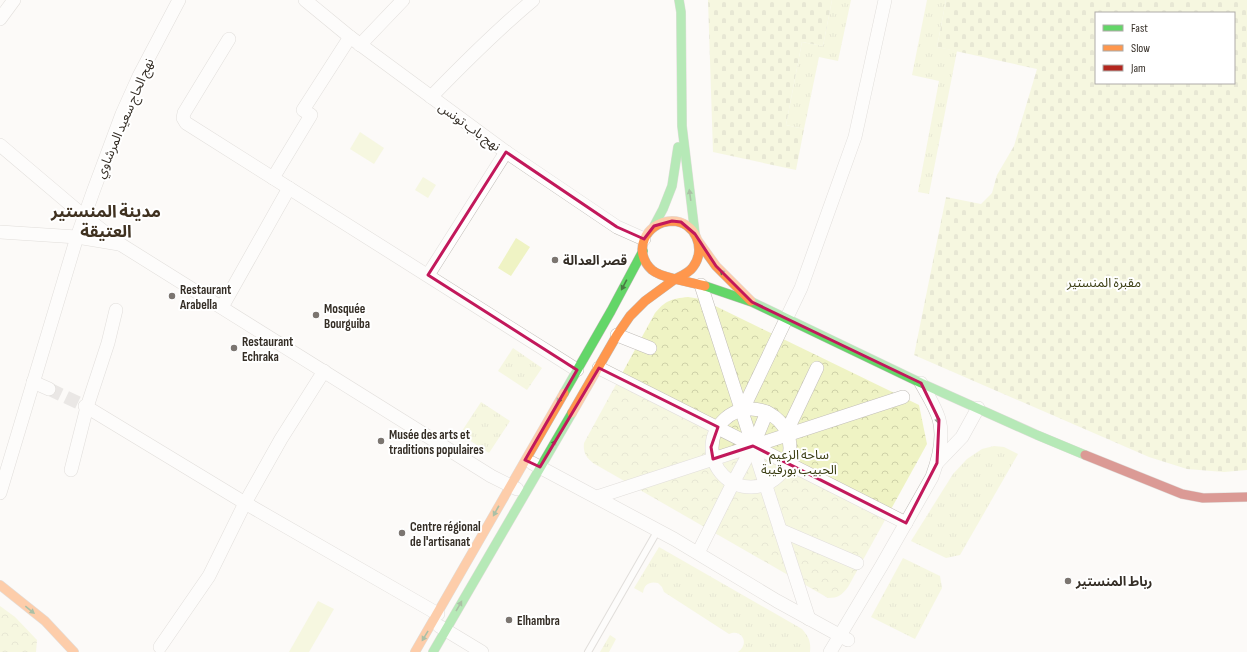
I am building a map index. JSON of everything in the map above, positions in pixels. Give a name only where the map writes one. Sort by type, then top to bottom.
[{"type":"main road","points":[[679,0],[681,12]]},
{"type":"main road","points":[[433,652],[617,335],[630,316],[646,301],[675,279],[687,272],[696,262],[699,248],[682,126],[682,0]]},
{"type":"main road","points":[[415,652],[611,311],[648,232],[654,226],[663,209],[672,186],[682,126]]},
{"type":"main road","points":[[654,226],[662,222],[672,220],[681,222],[689,227],[716,266],[752,302]]},
{"type":"main road","points":[[643,245],[645,260],[651,269],[659,275],[701,285],[752,302],[921,383],[1037,435],[1182,494],[1203,498],[1247,497]]},
{"type":"main road","points":[[0,585],[45,621],[70,651]]},
{"type":"street","points":[[0,19],[14,0]]},
{"type":"street","name":"نهج الحاج سعيد المرشاوي","points":[[0,493],[77,237],[122,114],[139,76],[180,0]]},
{"type":"street","name":"نهج باب تونس","points":[[305,0],[355,41],[506,152],[643,245]]},
{"type":"street","points":[[273,178],[311,115],[303,110],[355,41],[403,0]]},
{"type":"street","points":[[431,97],[484,43],[534,0]]},
{"type":"street","points":[[742,409],[801,288],[855,137],[885,0]]},
{"type":"street","points":[[229,39],[184,113],[184,121],[188,125],[577,370]]},
{"type":"street","points":[[0,145],[85,217],[120,244],[510,486],[524,493]]},
{"type":"street","points":[[428,276],[506,152]]},
{"type":"street","points":[[222,307],[289,188]]},
{"type":"street","points":[[0,232],[77,237],[120,244]]},
{"type":"street","points":[[701,285],[809,619]]},
{"type":"street","points":[[71,470],[86,406],[108,343],[116,310]]},
{"type":"street","points":[[617,335],[650,348]]},
{"type":"street","points":[[599,368],[906,523]]},
{"type":"street","points":[[787,433],[817,368]]},
{"type":"street","points":[[160,647],[209,576],[246,503],[281,439],[324,371]]},
{"type":"street","points":[[34,382],[49,389]]},
{"type":"street","points":[[830,652],[844,638],[900,545],[906,523],[932,477],[937,464],[940,437],[939,420],[921,383]]},
{"type":"street","points":[[597,497],[753,446],[787,433],[903,397]]},
{"type":"street","points":[[86,406],[435,618],[445,630],[482,652]]},
{"type":"street","points":[[757,408],[770,413],[780,421],[787,433],[790,445],[789,458],[784,470],[776,479],[766,485],[753,488],[732,483],[719,472],[713,459],[711,447],[714,434],[720,422],[731,414],[742,409],[757,408]]},
{"type":"street","points":[[937,464],[962,437],[978,408]]},
{"type":"street","points":[[698,553],[732,483],[753,446],[767,412]]},
{"type":"street","points":[[525,460],[658,530],[844,638]]},
{"type":"street","points":[[780,530],[857,563]]},
{"type":"lane","points":[[588,652],[658,530]]},
{"type":"highlighted area","points":[[506,152],[617,227],[644,239],[654,226],[672,221],[681,222],[695,234],[716,266],[752,302],[921,383],[939,420],[937,463],[906,523],[753,446],[713,459],[711,447],[718,427],[599,368],[540,467],[525,460],[577,370],[428,275]]},
{"type":"green space","points":[[708,0],[832,0],[823,46],[802,42],[786,125],[804,129],[796,170],[713,152]]},
{"type":"green space","points":[[832,0],[851,0],[838,61],[819,57],[804,129],[786,125],[802,42],[823,46]]},
{"type":"green space","points":[[927,0],[946,0],[937,47],[957,51],[929,194],[918,192],[939,81],[912,75]]},
{"type":"green space","name":"مقبرة المنستير","points":[[946,0],[1247,0],[1247,470],[1224,472],[1187,469],[1149,457],[914,355],[946,197],[981,204],[992,193],[997,175],[1014,146],[1037,69],[937,47]]},
{"type":"green space","points":[[360,132],[384,148],[374,164],[350,149]]},
{"type":"green space","points":[[423,177],[436,185],[428,198],[415,190]]},
{"type":"green space","points":[[516,238],[530,247],[511,276],[498,268]]},
{"type":"green space","name":"ساحة الزعيم الحبيب بورقيبة","points":[[688,297],[701,299],[919,405],[927,444],[848,587],[840,596],[828,598],[588,459],[584,450],[584,443],[655,313],[662,305],[669,301]]},
{"type":"green space","points":[[513,348],[542,368],[527,390],[498,371]]},
{"type":"green space","points":[[481,402],[510,421],[489,453],[460,434]]},
{"type":"green space","points":[[994,446],[1004,447],[1018,454],[960,555],[946,558],[911,541],[953,474],[967,459],[982,449]]},
{"type":"green space","points":[[659,547],[802,629],[809,640],[810,652],[738,652],[742,649],[744,641],[741,635],[738,633],[729,634],[664,592],[658,583],[652,582],[646,585],[643,593],[634,588]]},
{"type":"green space","points":[[903,558],[940,576],[942,588],[915,639],[871,617]]},
{"type":"green space","points":[[318,601],[334,609],[309,652],[289,652]]},
{"type":"green space","points":[[0,606],[15,617],[37,640],[36,652],[0,652]]},
{"type":"green space","points":[[610,635],[616,639],[609,652],[600,652]]},
{"type":"tunnel","points":[[49,389],[85,406]]},
{"type":"traffic: fast","points":[[679,0],[681,12],[682,126],[695,234]]},
{"type":"traffic: fast","points":[[654,226],[663,209],[672,186],[678,147]]},
{"type":"traffic: fast","points":[[564,393],[611,311],[643,251]]},
{"type":"traffic: fast","points":[[705,286],[752,302],[921,383],[1085,455]]},
{"type":"traffic: fast","points":[[433,652],[572,413]]},
{"type":"traffic: slow","points":[[672,221],[680,222],[687,226],[696,237],[699,245],[697,260],[693,267],[687,273],[675,279],[654,272],[646,263],[642,247],[644,239],[649,232],[663,223],[672,221]]},
{"type":"traffic: slow","points":[[698,241],[716,266],[751,301]]},
{"type":"traffic: slow","points":[[572,413],[617,335],[630,316],[645,301],[675,279],[705,286]]},
{"type":"traffic: slow","points":[[415,652],[564,393]]},
{"type":"traffic: slow","points":[[0,585],[45,621],[74,652]]},
{"type":"traffic: jam","points":[[1085,455],[1182,494],[1203,498],[1247,497]]},
{"type":"place","name":"قصر العدالة","points":[[555,260]]},
{"type":"place","name":"Restaurant Arabella","points":[[172,296]]},
{"type":"place","name":"Mosquée Bourguiba","points":[[316,315]]},
{"type":"place","name":"Restaurant Echraka","points":[[234,348]]},
{"type":"place","name":"Musée des arts et traditions populaires","points":[[381,441]]},
{"type":"place","name":"Centre régional de l'artisanat","points":[[402,533]]},
{"type":"place","name":"رباط المنستير","points":[[1068,581]]},
{"type":"place","name":"Elhambra","points":[[509,620]]},
{"type":"district","name":"مدينة المنستير العتيقة","points":[[106,221]]}]
